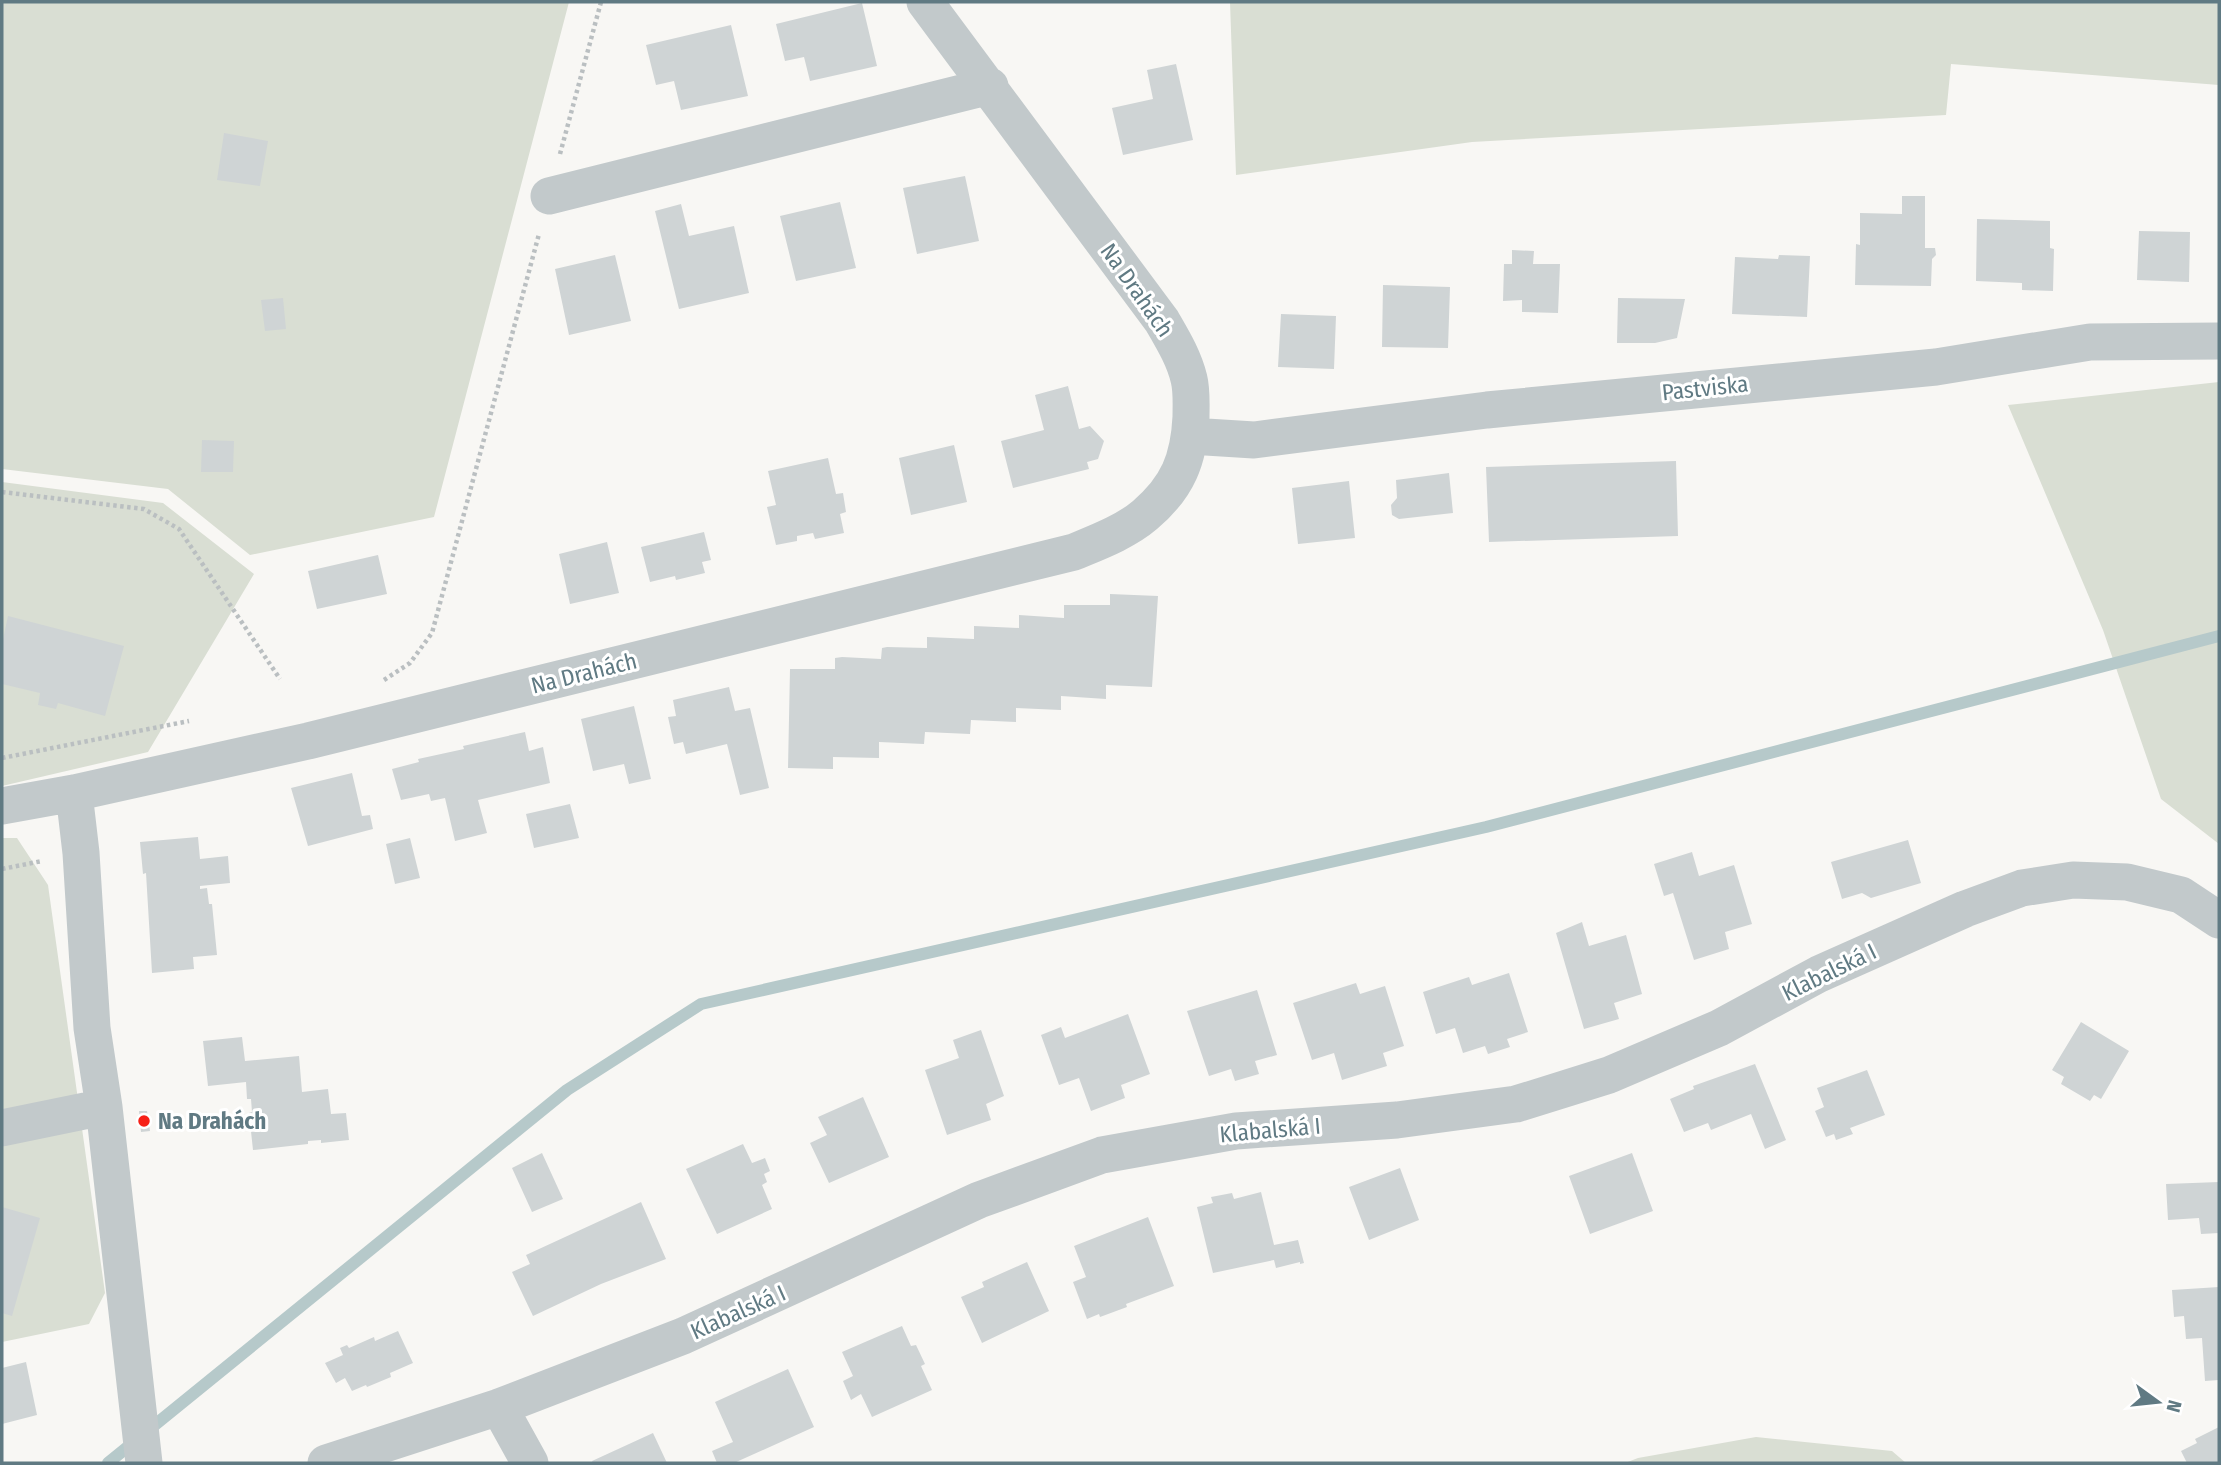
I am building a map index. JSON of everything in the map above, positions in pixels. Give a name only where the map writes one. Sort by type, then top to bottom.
[{"type":"street","name":"Na Drahách","points":[[2,806],[74,793],[308,741],[1074,552],[1113,535],[1143,516],[1169,492],[1184,465],[1190,436],[1191,402],[1189,380],[1179,351],[1162,321],[925,2]]},
{"type":"street","points":[[549,196],[990,86]]},
{"type":"street","name":"Pastviska","points":[[1190,436],[1254,440],[1487,410],[1936,366],[2090,342],[2219,341]]},
{"type":"street","points":[[74,793],[81,853],[92,1028],[104,1107],[144,1463]]},
{"type":"street","name":"Klabalská I","points":[[326,1463],[499,1407],[683,1336],[979,1200],[1102,1155],[1236,1130],[1397,1120],[1516,1104],[1609,1075],[1719,1028],[1843,963],[1965,909],[2022,888],[2073,880],[2127,882],[2181,895],[2219,920]]},
{"type":"street","points":[[2,1128],[104,1107]]},
{"type":"street","points":[[499,1407],[530,1463]]},
{"type":"path","points":[[381,682],[410,663],[432,632],[601,2]]},
{"type":"path","points":[[2,492],[144,509],[179,528],[280,679]]},
{"type":"path","points":[[2,758],[189,721]]},
{"type":"shaded area","points":[[2,2],[569,2],[434,517],[250,555],[168,489],[2,469]]},
{"type":"shaded area","points":[[1230,2],[2219,2],[2219,85],[1951,64],[1946,115],[1472,142],[1236,175]]},
{"type":"shaded area","points":[[2219,382],[2219,844],[2161,799],[2103,630],[2008,405]]},
{"type":"shaded area","points":[[2,482],[163,503],[254,574],[148,752],[2,786]]},
{"type":"shaded area","points":[[2,838],[17,838],[48,885],[105,1293],[89,1324],[2,1342]]},
{"type":"shaded area","points":[[1756,1437],[1892,1451],[1906,1463],[1625,1463],[1638,1458]]},
{"type":"building","points":[[862,3],[877,66],[810,81],[804,57],[785,61],[776,24]]},
{"type":"building","points":[[731,25],[748,96],[681,110],[674,81],[656,85],[646,45]]},
{"type":"building","points":[[1176,64],[1193,140],[1123,155],[1112,108],[1153,99],[1147,70]]},
{"type":"building","points":[[224,133],[268,141],[260,186],[217,180]]},
{"type":"building","points":[[965,176],[979,241],[917,254],[903,188]]},
{"type":"building","points":[[1902,196],[1925,196],[1925,248],[1935,248],[1936,255],[1932,259],[1931,286],[1855,285],[1856,244],[1860,245],[1860,213],[1902,214]]},
{"type":"building","points":[[840,202],[856,268],[796,281],[780,216]]},
{"type":"building","points":[[681,204],[689,236],[734,226],[749,293],[679,309],[655,211]]},
{"type":"building","points":[[1977,219],[2050,221],[2050,248],[2054,249],[2053,291],[2022,290],[2022,283],[1976,281]]},
{"type":"building","points":[[2139,231],[2190,232],[2189,282],[2137,280]]},
{"type":"building","points":[[1512,250],[1534,251],[1533,264],[1560,264],[1558,313],[1522,312],[1522,300],[1503,301],[1504,264],[1512,264]]},
{"type":"building","points":[[615,255],[631,321],[569,335],[555,269]]},
{"type":"building","points":[[1779,255],[1810,256],[1807,317],[1732,314],[1735,257],[1778,259]]},
{"type":"building","points":[[1383,285],[1450,287],[1448,348],[1382,347]]},
{"type":"building","points":[[283,298],[286,329],[265,331],[261,300]]},
{"type":"building","points":[[1618,298],[1685,299],[1677,338],[1655,343],[1617,343]]},
{"type":"building","points":[[1281,314],[1336,316],[1334,369],[1278,367]]},
{"type":"building","points":[[1068,386],[1079,429],[1090,426],[1104,441],[1098,459],[1087,462],[1089,469],[1013,488],[1001,441],[1044,430],[1035,395]]},
{"type":"building","points":[[202,440],[234,441],[233,472],[201,472]]},
{"type":"building","points":[[954,445],[967,502],[911,515],[899,458]]},
{"type":"building","points":[[828,458],[836,494],[843,493],[846,512],[840,514],[844,533],[815,539],[813,533],[797,536],[797,541],[776,545],[767,507],[776,505],[768,471]]},
{"type":"building","points":[[1676,461],[1678,536],[1489,542],[1486,467]]},
{"type":"building","points":[[1449,473],[1453,513],[1399,519],[1392,515],[1391,505],[1397,498],[1396,480]]},
{"type":"building","points":[[1349,481],[1355,538],[1298,544],[1292,488]]},
{"type":"building","points":[[704,532],[711,560],[702,562],[705,573],[676,580],[675,576],[650,582],[641,547]]},
{"type":"building","points":[[607,542],[619,593],[570,604],[559,554]]},
{"type":"building","points":[[378,555],[387,594],[317,609],[308,571]]},
{"type":"building","points":[[1110,594],[1158,596],[1152,687],[1106,685],[1106,699],[1061,696],[1061,710],[1016,708],[1016,722],[971,720],[970,734],[925,732],[924,744],[879,742],[879,758],[833,757],[833,769],[788,768],[790,669],[835,669],[835,658],[842,657],[881,659],[882,648],[927,648],[927,637],[974,639],[974,626],[1019,628],[1019,615],[1064,618],[1064,605],[1110,605]]},
{"type":"building","points":[[8,616],[124,646],[105,716],[58,703],[56,709],[38,705],[40,693],[2,684],[2,644]]},
{"type":"building","points":[[729,687],[735,711],[750,708],[769,788],[740,795],[727,744],[686,754],[683,742],[674,744],[668,717],[676,716],[673,700]]},
{"type":"building","points":[[634,706],[651,779],[629,784],[624,764],[593,771],[581,719]]},
{"type":"building","points":[[525,732],[529,751],[543,747],[550,783],[478,800],[487,833],[455,841],[445,798],[431,801],[429,794],[401,800],[392,769],[419,762],[418,759],[464,749],[463,746]]},
{"type":"building","points":[[352,773],[362,816],[370,815],[373,829],[308,846],[291,788]]},
{"type":"building","points":[[570,804],[579,838],[534,848],[526,814]]},
{"type":"building","points":[[198,837],[200,859],[228,856],[230,883],[200,886],[200,889],[207,888],[209,904],[212,904],[217,955],[193,957],[194,969],[152,973],[146,873],[143,874],[140,842]]},
{"type":"building","points":[[410,838],[420,878],[395,884],[386,844]]},
{"type":"building","points":[[1908,840],[1921,883],[1871,898],[1862,893],[1842,899],[1831,862]]},
{"type":"building","points":[[1692,852],[1699,876],[1734,865],[1752,924],[1725,932],[1729,949],[1694,960],[1673,893],[1664,896],[1654,864]]},
{"type":"building","points":[[1582,922],[1589,946],[1626,935],[1642,994],[1614,1003],[1619,1019],[1584,1029],[1556,933]]},
{"type":"building","points":[[1509,973],[1528,1032],[1507,1039],[1510,1047],[1488,1054],[1485,1046],[1463,1053],[1455,1028],[1436,1034],[1423,992],[1469,977],[1472,985]]},
{"type":"building","points":[[1356,983],[1360,994],[1385,986],[1404,1046],[1383,1053],[1387,1066],[1342,1080],[1334,1053],[1312,1060],[1293,1003]]},
{"type":"building","points":[[1257,990],[1277,1055],[1255,1061],[1259,1074],[1235,1081],[1231,1069],[1209,1076],[1187,1011]]},
{"type":"building","points":[[1128,1014],[1150,1074],[1121,1085],[1125,1098],[1091,1111],[1079,1078],[1059,1085],[1041,1035],[1061,1027],[1065,1038]]},
{"type":"building","points":[[2081,1022],[2129,1051],[2101,1099],[2094,1095],[2090,1101],[2061,1084],[2064,1077],[2052,1070]]},
{"type":"building","points":[[981,1030],[1004,1096],[986,1104],[991,1120],[947,1135],[925,1070],[959,1058],[953,1040]]},
{"type":"building","points":[[242,1037],[245,1061],[299,1056],[302,1092],[328,1089],[331,1114],[346,1113],[349,1140],[321,1143],[321,1140],[308,1141],[308,1144],[253,1150],[249,1113],[252,1112],[251,1099],[247,1099],[246,1082],[208,1086],[203,1041]]},
{"type":"building","points":[[1755,1064],[1786,1140],[1765,1149],[1751,1114],[1711,1130],[1708,1123],[1684,1132],[1670,1099],[1694,1089],[1693,1086]]},
{"type":"building","points":[[1867,1070],[1885,1115],[1850,1128],[1853,1134],[1836,1140],[1834,1134],[1826,1137],[1815,1111],[1824,1107],[1817,1088]]},
{"type":"building","points":[[863,1097],[889,1157],[829,1183],[810,1143],[827,1135],[818,1117]]},
{"type":"building","name":"Na Drahách","points":[[139,1111],[147,1111],[150,1131],[141,1132]]},
{"type":"building","points":[[743,1144],[752,1163],[765,1158],[770,1171],[764,1174],[767,1182],[762,1185],[772,1209],[717,1234],[686,1169]]},
{"type":"building","points":[[542,1153],[563,1199],[532,1212],[512,1168]]},
{"type":"building","points":[[1632,1153],[1653,1211],[1590,1234],[1569,1176]]},
{"type":"building","points":[[1400,1168],[1419,1220],[1369,1240],[1349,1187]]},
{"type":"building","points":[[2219,1182],[2219,1233],[2201,1234],[2199,1218],[2168,1220],[2166,1184]]},
{"type":"building","points":[[1261,1192],[1274,1245],[1298,1240],[1304,1263],[1276,1268],[1274,1260],[1213,1273],[1197,1207],[1213,1203],[1211,1197],[1232,1193],[1234,1199]]},
{"type":"building","points":[[641,1202],[666,1259],[601,1284],[533,1316],[512,1272],[530,1264],[526,1255]]},
{"type":"building","points":[[2,1207],[40,1218],[12,1316],[2,1313]]},
{"type":"building","points":[[1148,1217],[1174,1286],[1126,1304],[1127,1307],[1087,1319],[1073,1282],[1086,1277],[1074,1246]]},
{"type":"building","points":[[1027,1262],[1049,1311],[982,1343],[961,1297],[984,1287],[982,1282]]},
{"type":"building","points":[[2219,1287],[2219,1380],[2205,1381],[2202,1338],[2186,1339],[2184,1316],[2174,1317],[2172,1290]]},
{"type":"building","points":[[902,1326],[911,1346],[916,1345],[925,1364],[921,1366],[932,1390],[872,1417],[861,1394],[851,1400],[843,1381],[853,1376],[842,1352]]},
{"type":"building","points":[[398,1331],[413,1363],[390,1373],[391,1377],[352,1391],[345,1378],[336,1383],[325,1363],[343,1355],[340,1348],[347,1345],[349,1348],[374,1337],[375,1341]]},
{"type":"building","points":[[26,1362],[37,1415],[2,1424],[2,1368]]},
{"type":"building","points":[[788,1369],[814,1427],[734,1463],[717,1463],[712,1451],[733,1442],[715,1402]]},
{"type":"building","points":[[2219,1427],[2219,1462],[2187,1463],[2181,1451],[2197,1443],[2195,1439]]},
{"type":"building","points":[[653,1433],[667,1463],[592,1461]]},
{"type":"waterway","points":[[108,1463],[567,1090],[701,1004],[1486,827],[2219,636]]},
{"type":"place","name":"Na Drahách","points":[[144,1121]]}]
